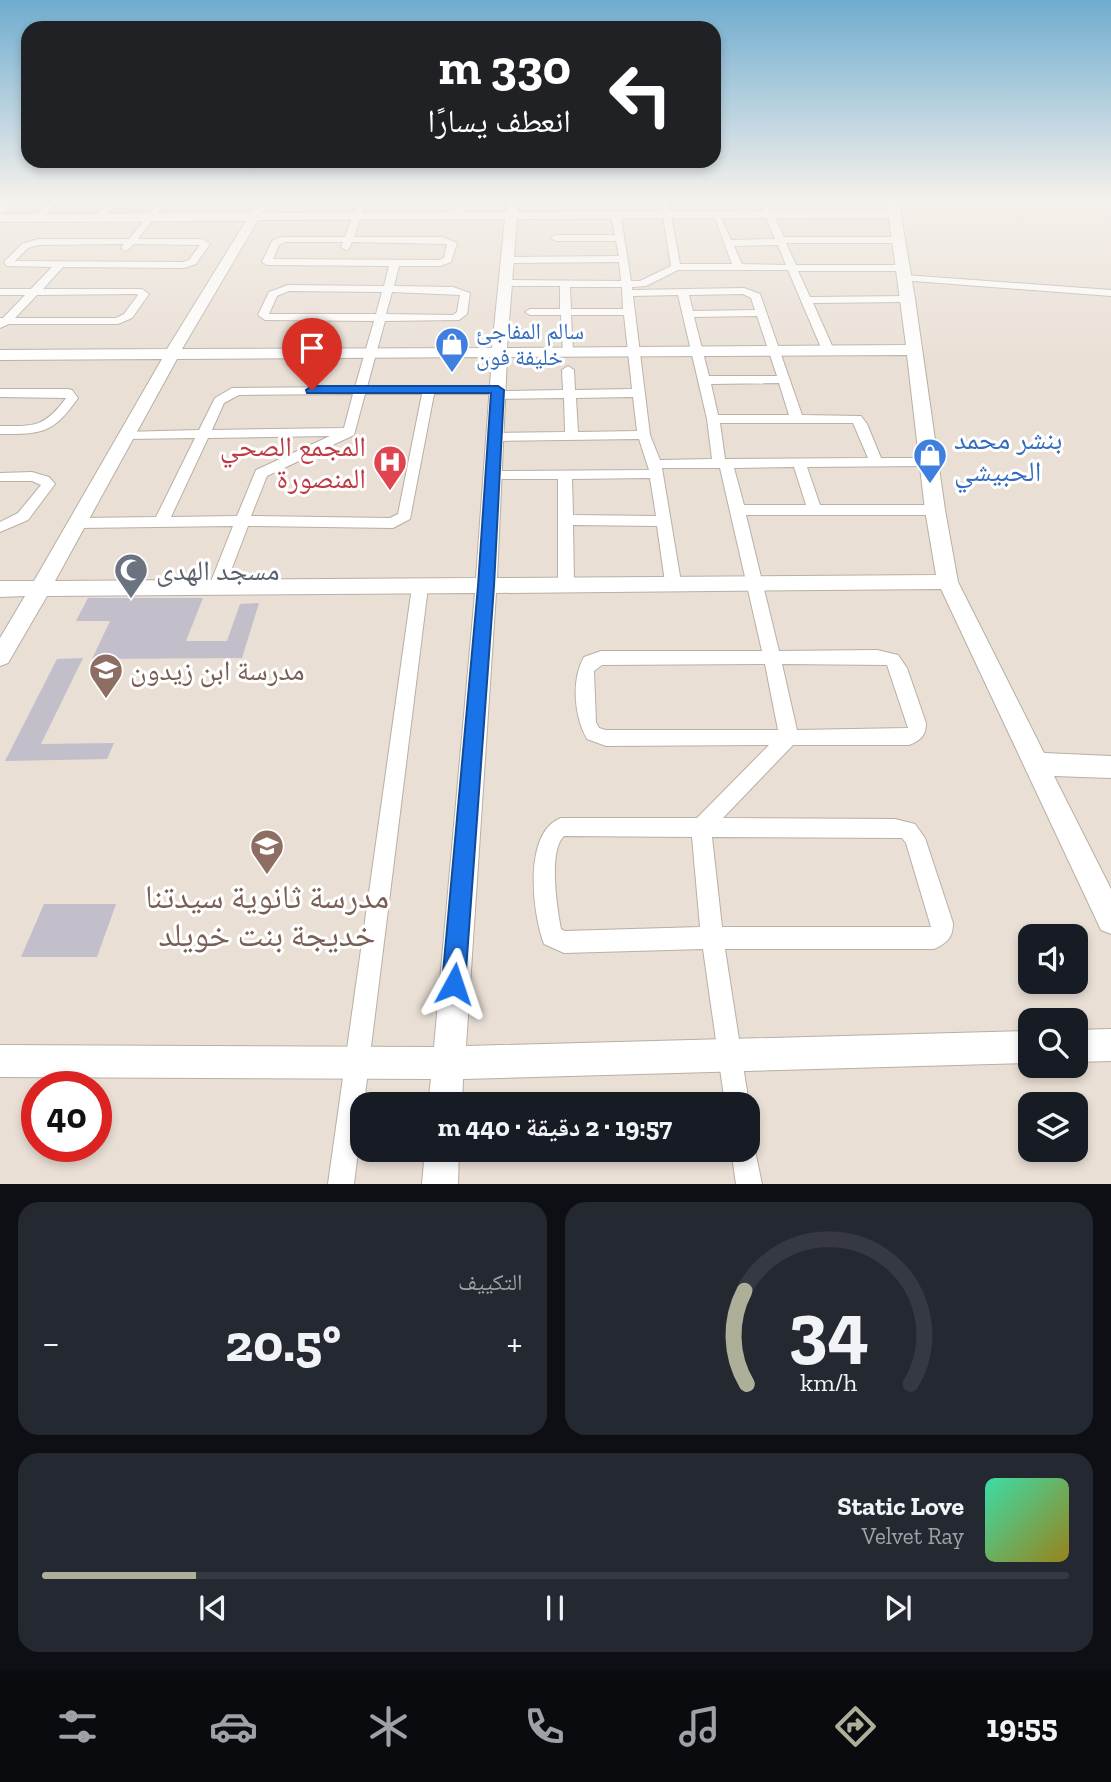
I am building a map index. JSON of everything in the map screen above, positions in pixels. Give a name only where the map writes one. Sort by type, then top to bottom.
[{"type":"street","points":[[18,253],[9,262],[15,265],[112,266],[188,264],[197,253]]},
{"type":"street","points":[[112,266],[122,253]]},
{"type":"street","points":[[0,657],[232,253]]},
{"type":"street","points":[[270,253],[267,259],[272,263],[446,262],[449,253]]},
{"type":"street","points":[[342,263],[344,253]]},
{"type":"street","points":[[446,1092],[486,586],[499,352],[509,253]]},
{"type":"street","points":[[555,253],[555,260]]},
{"type":"street","points":[[623,253],[644,435],[655,469],[673,582]]},
{"type":"street","points":[[674,253],[676,267]]},
{"type":"street","points":[[732,253],[738,267]]},
{"type":"street","points":[[785,253],[828,350]]},
{"type":"street","points":[[900,253],[947,582],[1111,920]]},
{"type":"street","points":[[508,260],[624,259]]},
{"type":"street","points":[[358,289],[367,263]]},
{"type":"street","points":[[216,589],[261,473],[349,432],[395,263]]},
{"type":"street","points":[[2,323],[59,266]]},
{"type":"street","points":[[52,292],[92,266]]},
{"type":"street","points":[[626,288],[652,282],[676,267],[791,267],[905,282],[1111,293]]},
{"type":"street","points":[[808,300],[905,282]]},
{"type":"street","points":[[505,283],[565,284],[683,293],[751,293],[756,296],[797,419]]},
{"type":"street","points":[[565,284],[567,352]]},
{"type":"street","points":[[386,289],[460,290],[465,293],[462,314],[455,318],[270,319],[263,315],[272,294],[278,290],[386,289]]},
{"type":"street","points":[[0,292],[138,291],[144,294],[128,316],[118,321],[2,323]]},
{"type":"street","points":[[683,293],[722,464],[739,510],[789,737]]},
{"type":"street","points":[[530,312],[629,312]]},
{"type":"street","points":[[688,314],[761,313]]},
{"type":"street","points":[[0,355],[913,350]]},
{"type":"street","points":[[568,370],[572,436]]},
{"type":"street","points":[[704,380],[785,379]]},
{"type":"street","points":[[160,522],[219,401],[236,391],[362,389],[639,393]]},
{"type":"street","points":[[79,523],[401,521],[405,516],[429,390]]},
{"type":"street","points":[[0,393],[68,393],[72,398],[51,426],[41,430],[0,430]]},
{"type":"street","points":[[713,419],[857,419],[876,463]]},
{"type":"street","points":[[128,435],[349,432]]},
{"type":"street","points":[[496,437],[644,435]]},
{"type":"street","points":[[492,475],[565,475],[722,464],[928,462]]},
{"type":"street","points":[[799,463],[815,511]]},
{"type":"street","points":[[565,475],[566,583]]},
{"type":"street","points":[[0,477],[35,477],[48,484],[27,516],[19,522],[0,527]]},
{"type":"street","points":[[739,510],[935,510]]},
{"type":"street","points":[[567,520],[663,521]]},
{"type":"street","points":[[0,589],[947,582]]},
{"type":"street","points":[[341,1184],[420,587]]},
{"type":"street","points":[[600,657],[771,657],[877,657],[892,660],[917,723],[917,732],[909,737],[606,738],[593,734],[587,723],[585,671],[590,662],[600,657]]},
{"type":"street","points":[[735,1092],[712,939],[701,828],[789,737]]},
{"type":"street","points":[[1037,764],[1111,767]]},
{"type":"street","points":[[561,827],[701,828],[908,830],[915,838],[942,923],[942,932],[934,938],[564,942],[552,936],[547,923],[547,847],[551,834],[561,827]]},
{"type":"street","points":[[1088,1046],[1111,1045]]},
{"type":"street","points":[[0,1061],[448,1063],[1018,1047]]},
{"type":"street","points":[[440,1184],[441,1162]]},
{"type":"street","points":[[746,1162],[749,1184]]},
{"type":"building","points":[[88,598],[203,598],[186,641],[227,641],[240,604],[259,603],[242,658],[92,659],[110,621],[76,621]]},
{"type":"building","points":[[83,658],[41,744],[114,743],[107,759],[5,761],[57,659]]},
{"type":"building","points":[[44,904],[116,904],[97,957],[21,957]]},
{"type":"place","name":"سالم المفاجئ خليفة فون","points":[[452,374]]},
{"type":"place","name":"بنشر محمد الحبيشي","points":[[930,485]]},
{"type":"place","name":"المجمع الصحي المنصورة","points":[[390,492]]},
{"type":"place","name":"مسجد الهدى","points":[[131,600]]},
{"type":"place","name":"مدرسة ابن زيدون","points":[[106,700]]},
{"type":"place","name":"مدرسة ثانوية سيدتنا خديجة بنت خويلد","points":[[267,876]]},
{"type":"route","points":[[312,390],[498,390],[486,586],[454,984]]}]
